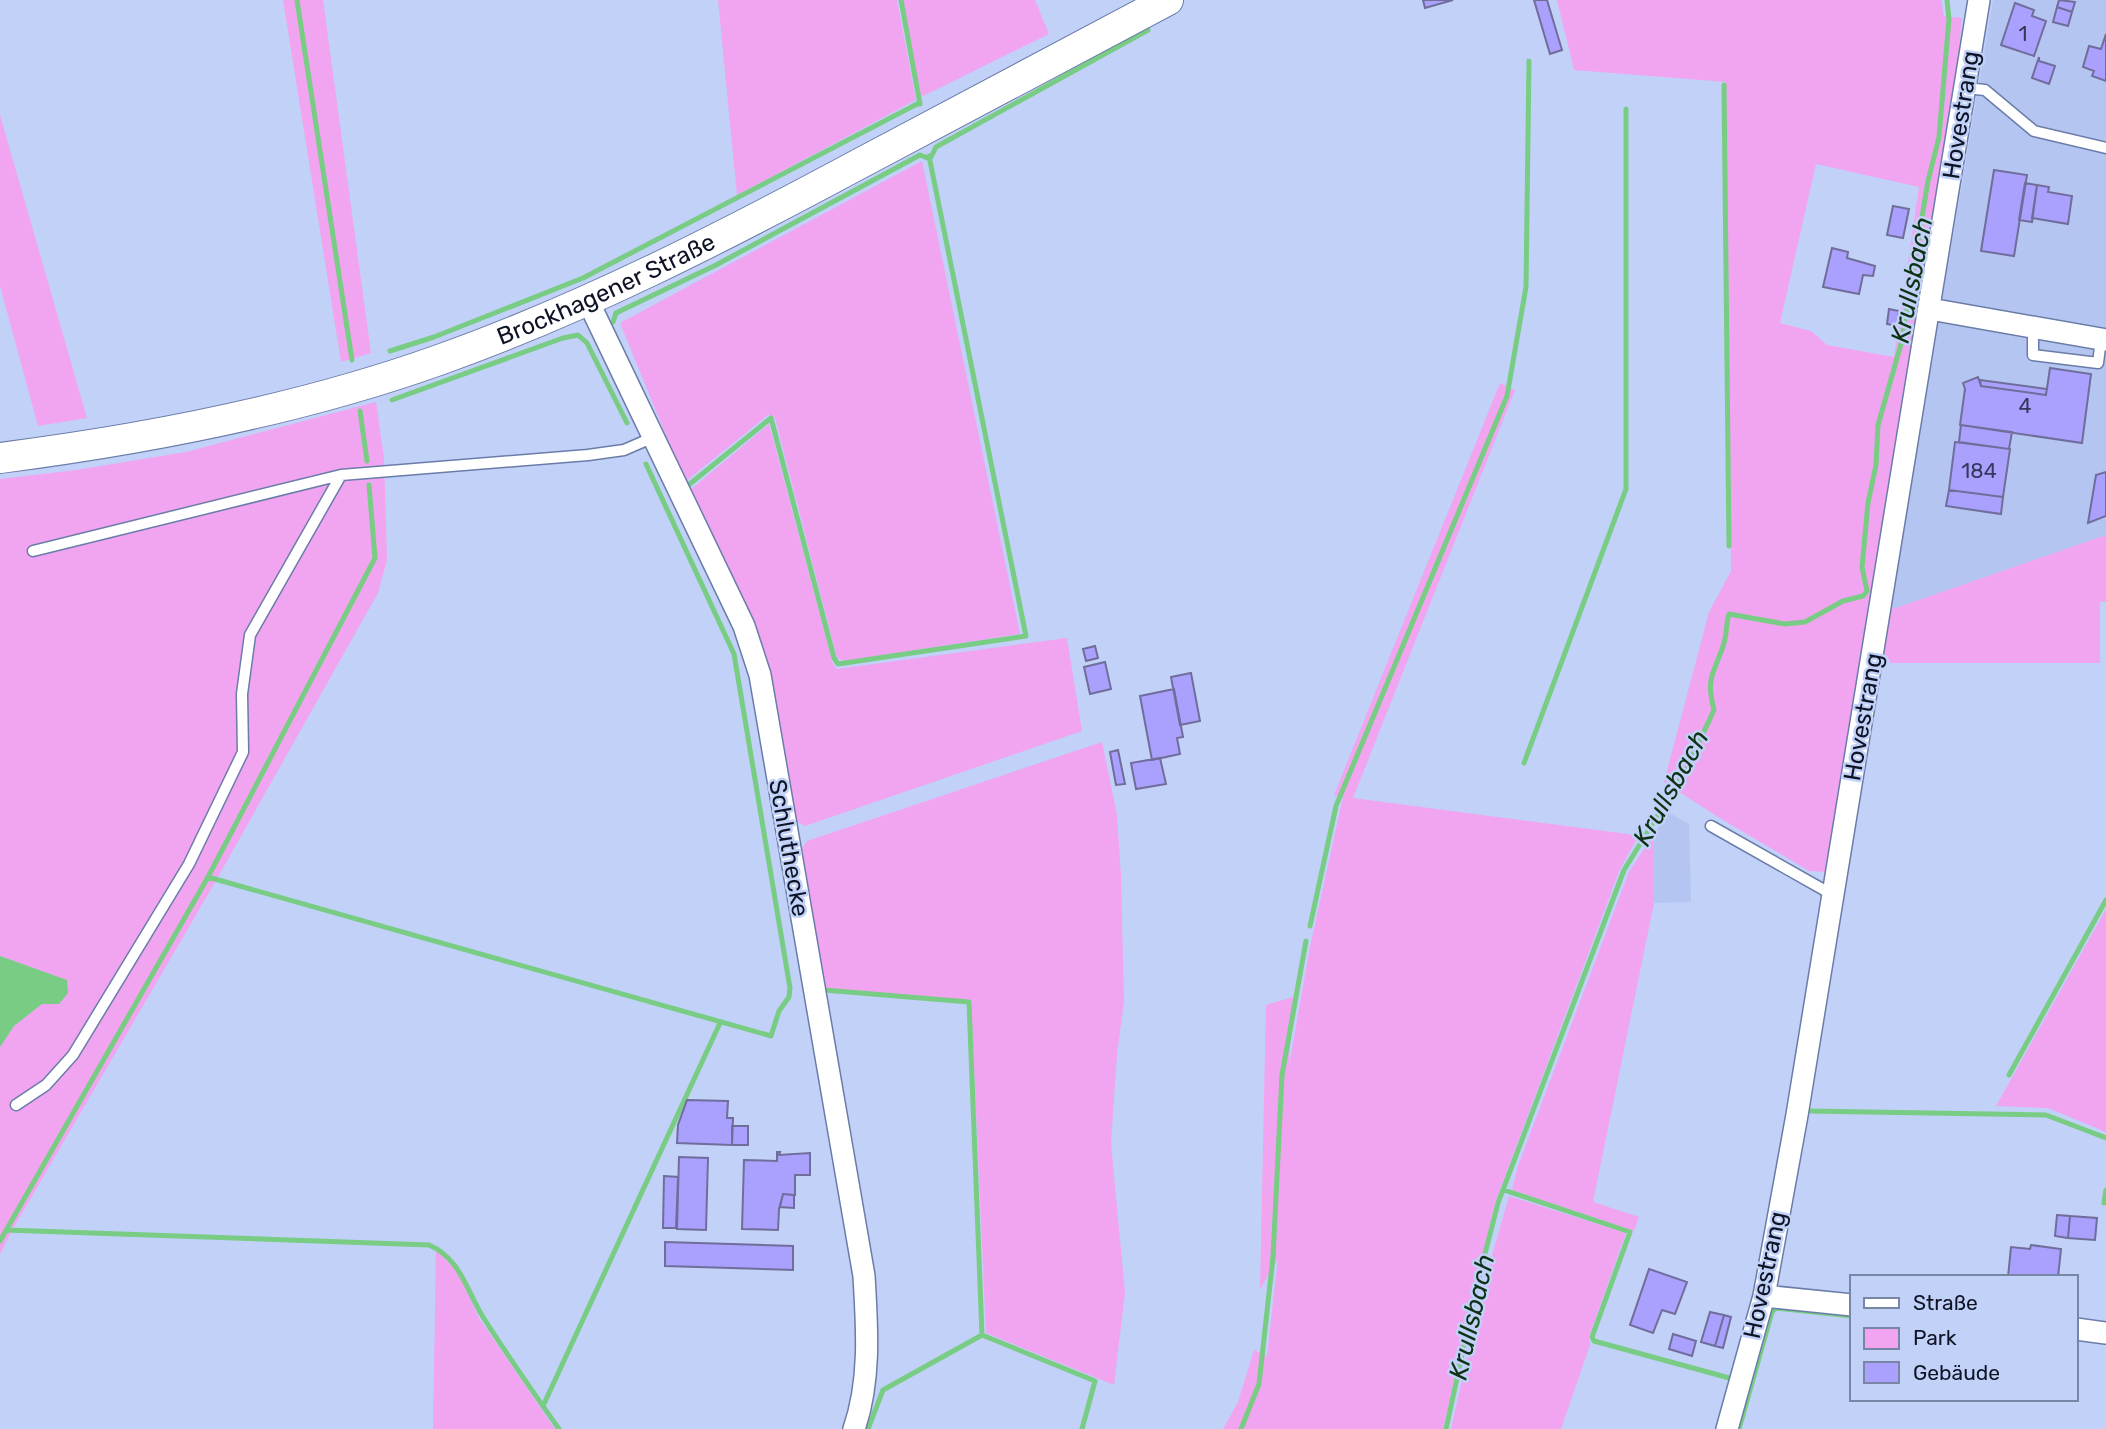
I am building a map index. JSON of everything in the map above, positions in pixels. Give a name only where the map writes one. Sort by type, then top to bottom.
[{"type":"main road","name":"Brockhagener Straße","points":[[0,457],[70,449],[183,430],[285,405],[439,360],[588,300],[709,244],[1168,0]]},
{"type":"street","name":"Hovestrang","points":[[1727,1429],[1764,1296],[1797,1115],[1979,0]]},
{"type":"street","name":"Schluthecke","points":[[588,300],[744,626],[760,675],[864,1276],[868,1329],[865,1373],[854,1429]]},
{"type":"street","points":[[1930,309],[2104,339]]},
{"type":"street","points":[[1764,1296],[1850,1305]]},
{"type":"street","points":[[2078,1329],[2106,1333]]},
{"type":"lane","points":[[1966,88],[1985,90],[2034,131],[2106,148]]},
{"type":"lane","points":[[33,551],[341,475],[588,455],[624,450],[654,437]]},
{"type":"lane","points":[[16,1105],[46,1085],[73,1055],[189,864],[243,752],[242,694],[250,635],[341,475]]},
{"type":"lane","points":[[1711,826],[1833,895]]},
{"type":"shaded area","points":[[1993,0],[2106,0],[2106,535],[1890,610]]},
{"type":"shaded area","points":[[1668,812],[1689,824],[1691,902],[1654,903],[1653,835]]},
{"type":"shaded area","points":[[0,956],[67,980],[68,993],[59,1004],[42,1004],[14,1026],[0,1047]]},
{"type":"green space","points":[[283,0],[323,0],[371,353],[341,362]]},
{"type":"green space","points":[[718,0],[897,0],[916,100],[737,195]]},
{"type":"green space","points":[[903,0],[1035,0],[1049,34],[921,97]]},
{"type":"green space","points":[[1557,0],[1941,0],[1944,16],[1962,18],[1954,99],[1826,872],[1809,871],[1664,782],[1709,612],[1731,571],[1726,82],[1574,70]],"holes":[[[1816,164],[1919,187],[1894,357],[1827,345],[1811,331],[1780,323]]]},
{"type":"green space","points":[[0,115],[87,418],[38,426],[0,286]]},
{"type":"green space","points":[[922,161],[1020,634],[844,661],[837,658],[775,418],[768,415],[685,482],[620,323]]},
{"type":"green space","points":[[1500,383],[1515,390],[1353,798],[1638,837],[1620,869],[1495,1203],[1443,1429],[1223,1429],[1238,1402],[1254,1350],[1267,1356],[1278,1259],[1260,1289],[1266,1005],[1293,997],[1289,1066],[1310,947],[1343,797],[1334,795]]},
{"type":"green space","points":[[376,402],[384,458],[387,560],[378,593],[0,1254],[0,1047],[14,1026],[42,1004],[59,1004],[66,980],[0,956],[0,479],[186,452]]},
{"type":"green space","points":[[769,424],[833,664],[837,669],[1067,638],[1082,731],[805,826],[792,819],[767,677],[689,491]]},
{"type":"green space","points":[[2106,535],[2106,601],[2100,602],[2100,663],[1891,663],[1882,650],[1890,610]]},
{"type":"green space","points":[[1102,742],[1117,815],[1124,1001],[1111,1143],[1125,1293],[1114,1385],[986,1333],[971,1000],[823,988],[800,851],[807,841]]},
{"type":"green space","points":[[1653,835],[1654,903],[1593,1202],[1639,1217],[1634,1231],[1512,1190],[1518,1166],[1629,872]]},
{"type":"green space","points":[[2106,909],[2106,1132],[2048,1108],[1996,1106]]},
{"type":"green space","points":[[1509,1196],[1626,1233],[1589,1337],[1590,1345],[1561,1429],[1451,1429],[1484,1284]]},
{"type":"green space","points":[[436,1250],[458,1272],[479,1318],[555,1429],[433,1429]]},
{"type":"building","points":[[1423,0],[1453,0],[1425,8]]},
{"type":"building","points":[[1534,0],[1547,0],[1562,50],[1550,54]]},
{"type":"building","points":[[2059,0],[2075,2],[2072,12],[2057,7]]},
{"type":"building","points":[[2015,3],[2034,10],[2032,16],[2046,21],[2034,56],[2001,45]]},
{"type":"building","points":[[2057,7],[2072,12],[2068,26],[2053,22]]},
{"type":"building","points":[[2106,34],[2106,81],[2092,76],[2094,71],[2083,67],[2089,46],[2101,49]]},
{"type":"building","points":[[2039,57],[2039,61],[2055,66],[2049,84],[2032,78]]},
{"type":"building","points":[[1994,170],[2027,175],[2014,256],[1981,251]]},
{"type":"building","points":[[2025,183],[2037,185],[2032,222],[2019,220]]},
{"type":"building","points":[[2037,185],[2049,187],[2048,192],[2072,196],[2068,224],[2032,218]]},
{"type":"building","points":[[1893,206],[1909,209],[1903,238],[1887,235]]},
{"type":"building","points":[[1832,248],[1848,252],[1847,258],[1875,266],[1873,276],[1863,275],[1859,294],[1823,287]]},
{"type":"building","points":[[1889,309],[1899,311],[1897,326],[1887,324]]},
{"type":"building","points":[[2050,368],[2091,374],[2082,443],[1960,425],[1965,389],[1963,383],[1978,377],[1981,386],[2046,395]]},
{"type":"building","points":[[1980,380],[2047,389],[2046,395],[1981,386]]},
{"type":"building","points":[[1961,425],[2012,432],[2009,449],[1959,442]]},
{"type":"building","points":[[1955,442],[2010,449],[2003,497],[1949,490]]},
{"type":"building","points":[[2106,472],[2106,516],[2088,523],[2096,475]]},
{"type":"building","points":[[1949,490],[2003,497],[2001,514],[1946,506]]},
{"type":"building","points":[[1095,646],[1098,658],[1086,661],[1083,649]]},
{"type":"building","points":[[1105,662],[1111,689],[1090,694],[1084,667]]},
{"type":"building","points":[[1191,673],[1200,721],[1180,725],[1171,677]]},
{"type":"building","points":[[1174,689],[1183,737],[1177,738],[1180,754],[1152,760],[1140,696]]},
{"type":"building","points":[[1118,750],[1125,784],[1116,785],[1110,752]]},
{"type":"building","points":[[1160,758],[1166,784],[1136,789],[1131,763]]},
{"type":"building","points":[[687,1100],[728,1101],[727,1118],[733,1118],[732,1145],[677,1143],[678,1125]]},
{"type":"building","points":[[732,1126],[748,1126],[748,1145],[732,1145]]},
{"type":"building","points":[[777,1152],[780,1152],[779,1155],[810,1153],[810,1175],[795,1175],[795,1195],[783,1194],[778,1230],[742,1229],[744,1160],[777,1161]]},
{"type":"building","points":[[679,1157],[708,1158],[706,1230],[677,1229]]},
{"type":"building","points":[[664,1176],[678,1177],[676,1228],[663,1228]]},
{"type":"building","points":[[783,1194],[794,1195],[794,1208],[780,1207]]},
{"type":"building","points":[[2057,1215],[2070,1216],[2068,1238],[2055,1236]]},
{"type":"building","points":[[2070,1216],[2097,1218],[2095,1240],[2068,1238]]},
{"type":"building","points":[[665,1242],[793,1246],[793,1270],[665,1266]]},
{"type":"building","points":[[2031,1245],[2061,1249],[2058,1275],[2008,1275],[2011,1247],[2030,1249]]},
{"type":"building","points":[[1649,1269],[1687,1282],[1675,1314],[1662,1310],[1653,1333],[1630,1325]]},
{"type":"building","points":[[1710,1312],[1724,1315],[1715,1346],[1701,1342]]},
{"type":"building","points":[[1724,1315],[1731,1317],[1723,1348],[1715,1346]]},
{"type":"building","points":[[1673,1334],[1696,1341],[1692,1356],[1669,1349]]},
{"type":"waterway","points":[[297,0],[352,360]]},
{"type":"waterway","points":[[901,0],[920,104]]},
{"type":"waterway","name":"Krullsbach","points":[[1446,1429],[1498,1203],[1624,870],[1687,768],[1714,710],[1711,681],[1724,643],[1729,614],[1785,624],[1805,622],[1843,601],[1863,596],[1867,591],[1862,567],[1868,503],[1876,465],[1878,425],[1901,344],[1928,181],[1939,137],[1949,19],[1947,0]]},
{"type":"waterway","points":[[613,322],[616,313],[716,265],[920,155],[930,159],[936,147],[1148,30]]},
{"type":"waterway","points":[[1310,926],[1336,806],[1507,396],[1526,287],[1529,61]]},
{"type":"waterway","points":[[1724,85],[1729,546]]},
{"type":"waterway","points":[[390,351],[434,337],[583,278],[919,103]]},
{"type":"waterway","points":[[1524,763],[1626,489],[1626,109]]},
{"type":"waterway","points":[[686,487],[771,418],[834,658],[838,664],[1026,636],[929,156]]},
{"type":"waterway","points":[[392,400],[563,338],[578,335],[587,343],[627,423]]},
{"type":"waterway","points":[[360,411],[367,461]]},
{"type":"waterway","points":[[208,877],[771,1036],[779,1011],[789,997],[790,988],[734,654],[646,464]]},
{"type":"waterway","points":[[0,1241],[208,877],[375,558],[369,485]]},
{"type":"waterway","points":[[2009,1075],[2106,900]]},
{"type":"waterway","points":[[1241,1429],[1259,1384],[1273,1257],[1282,1075],[1306,941]]},
{"type":"waterway","points":[[824,990],[969,1002],[982,1335]]},
{"type":"waterway","points":[[543,1406],[720,1023]]},
{"type":"waterway","points":[[1809,1111],[2046,1115],[2106,1138]]},
{"type":"waterway","points":[[1504,1190],[1630,1232],[1592,1337],[1594,1341],[1733,1379]]},
{"type":"waterway","points":[[2104,1203],[2106,1190]]},
{"type":"waterway","points":[[6,1230],[429,1245],[448,1258],[462,1276],[483,1317],[559,1429]]},
{"type":"waterway","points":[[1739,1429],[1772,1312],[1776,1308],[1850,1316]]},
{"type":"waterway","points":[[982,1335],[1095,1381],[1082,1429]]},
{"type":"waterway","points":[[868,1429],[883,1390],[982,1335]]}]
